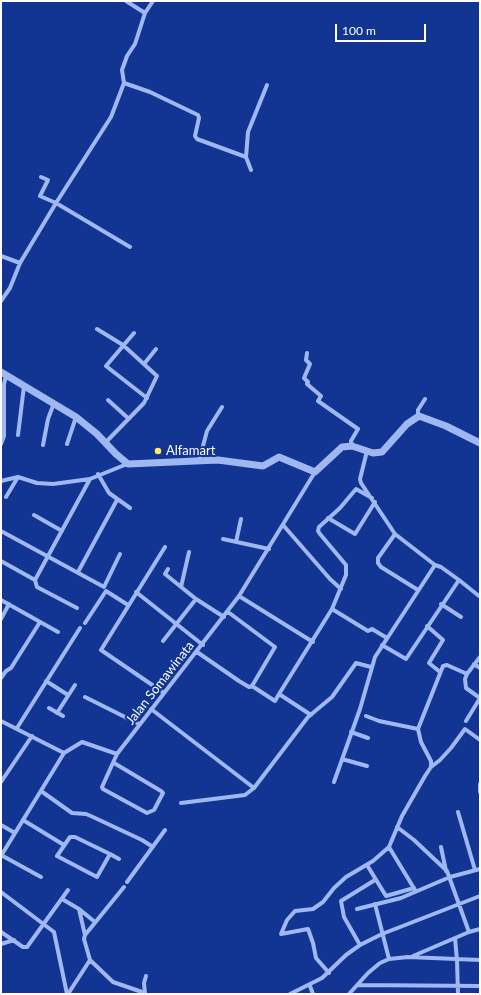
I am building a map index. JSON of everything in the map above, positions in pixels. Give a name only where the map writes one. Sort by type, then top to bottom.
[{"type":"street","points":[[126,1],[145,13]]},
{"type":"street","points":[[1,301],[10,288],[20,263],[111,117],[124,82],[122,70],[127,56],[135,44],[145,13],[152,1]]},
{"type":"street","points":[[124,82],[150,92],[198,115],[199,118],[195,136],[197,139],[246,157]]},
{"type":"street","points":[[251,170],[246,157],[248,132],[267,85]]},
{"type":"street","points":[[42,177],[48,180],[40,196],[56,203],[130,247]]},
{"type":"street","points":[[1,256],[20,263]]},
{"type":"street","points":[[98,329],[123,345],[157,376],[147,398],[106,442]]},
{"type":"street","points":[[134,333],[106,366],[147,398]]},
{"type":"street","points":[[144,364],[156,349]]},
{"type":"street","points":[[307,354],[306,360],[310,364],[304,378],[308,382],[307,384],[321,396],[318,401],[358,429],[351,441],[352,446]]},
{"type":"street","points":[[1,444],[3,435],[2,405],[4,374],[76,417],[106,442],[118,457],[128,464]]},
{"type":"street","points":[[18,435],[24,386]]},
{"type":"street","points":[[418,416],[418,410],[425,399]]},
{"type":"street","points":[[108,400],[129,419]]},
{"type":"street","points":[[44,444],[48,419],[54,403]]},
{"type":"street","points":[[199,462],[204,437],[222,407]]},
{"type":"street","points":[[418,416],[432,420],[480,443]]},
{"type":"street","points":[[1,481],[18,477],[43,484],[90,479],[98,474],[128,464],[231,461],[263,466],[279,457],[315,472],[339,449],[352,446],[367,451],[382,452],[407,424],[418,416]]},
{"type":"street","points":[[67,444],[76,417]]},
{"type":"street","points":[[367,451],[360,478],[361,483],[395,534],[479,596]]},
{"type":"street","name":"Jalan Somawinata","points":[[114,763],[162,791],[163,793],[154,810],[147,813],[103,789],[102,787],[117,754],[228,612],[269,549],[315,472]]},
{"type":"street","points":[[98,474],[108,488],[109,494],[130,508]]},
{"type":"street","points":[[6,497],[18,477]]},
{"type":"street","points":[[35,580],[90,479]]},
{"type":"street","points":[[197,652],[239,681],[249,687],[252,686],[275,700],[297,663],[313,642],[332,609],[346,575],[346,565],[318,531],[320,524],[340,508],[356,490],[373,500]]},
{"type":"street","points":[[78,572],[117,500]]},
{"type":"street","points":[[328,518],[355,534],[373,500]]},
{"type":"street","points":[[34,515],[62,531]]},
{"type":"street","points":[[236,542],[241,519]]},
{"type":"street","points":[[283,525],[341,589]]},
{"type":"street","points":[[1,530],[104,587],[120,554]]},
{"type":"street","points":[[395,534],[378,558],[378,563],[381,567],[418,590]]},
{"type":"street","points":[[223,539],[269,549]]},
{"type":"street","points":[[164,693],[101,650],[165,547]]},
{"type":"street","points":[[181,587],[189,552]]},
{"type":"street","points":[[1,561],[35,580],[37,587],[77,608]]},
{"type":"street","points":[[334,782],[360,708],[371,667],[382,645],[435,565]]},
{"type":"street","points":[[168,569],[165,574],[196,599],[224,617]]},
{"type":"street","points":[[382,645],[406,659],[426,626],[459,580]]},
{"type":"street","points":[[85,623],[106,591],[128,605]]},
{"type":"street","points":[[136,592],[203,645]]},
{"type":"street","points":[[239,596],[313,642]]},
{"type":"street","points":[[163,641],[196,599]]},
{"type":"street","points":[[1,600],[58,632]]},
{"type":"street","points":[[1,619],[9,604]]},
{"type":"street","points":[[441,604],[461,617]]},
{"type":"street","points":[[332,609],[368,631],[372,629],[387,638]]},
{"type":"street","points":[[228,612],[275,647],[252,686]]},
{"type":"street","points":[[1,678],[6,671],[11,668],[40,622]]},
{"type":"street","points":[[426,626],[443,640],[430,663],[440,672]]},
{"type":"street","points":[[16,728],[80,628]]},
{"type":"street","points":[[466,721],[480,698],[466,688],[467,674],[480,658]]},
{"type":"street","points":[[181,803],[245,795],[254,788],[311,715],[332,697],[356,663],[371,667]]},
{"type":"street","points":[[474,664],[480,668]]},
{"type":"street","points":[[431,767],[431,761],[421,742],[418,729],[440,672],[443,666],[446,665],[467,674]]},
{"type":"street","points":[[1,668],[6,671]]},
{"type":"street","points":[[46,681],[68,695]]},
{"type":"street","points":[[57,713],[75,685]]},
{"type":"street","points":[[279,694],[311,715]]},
{"type":"street","points":[[85,698],[139,724]]},
{"type":"street","points":[[49,708],[63,716]]},
{"type":"street","points":[[151,709],[254,788]]},
{"type":"street","points":[[366,716],[379,721],[418,729]]},
{"type":"street","points":[[2,723],[16,728],[64,753]]},
{"type":"street","points":[[329,973],[316,958],[308,929],[281,934],[281,931],[290,915],[295,911],[313,910],[323,902],[334,888],[346,877],[367,865],[389,847],[413,795],[431,767],[440,760],[465,729],[480,740]]},
{"type":"street","points":[[351,732],[368,738]]},
{"type":"street","points":[[1,782],[32,736]]},
{"type":"street","points":[[41,877],[1,856],[41,790],[64,753],[82,742],[117,754]]},
{"type":"street","points":[[342,758],[367,766]]},
{"type":"street","points":[[480,784],[480,792]]},
{"type":"street","points":[[41,790],[72,813],[86,814],[142,840],[153,847]]},
{"type":"street","points":[[458,812],[475,870]]},
{"type":"street","points":[[23,820],[64,845]]},
{"type":"street","points":[[1,825],[15,833]]},
{"type":"street","points":[[397,827],[414,840],[447,871]]},
{"type":"street","points":[[127,882],[165,830]]},
{"type":"street","points":[[110,854],[98,876],[95,877],[58,857],[64,845],[70,837],[73,837],[110,854],[119,859]]},
{"type":"street","points":[[389,847],[415,890]]},
{"type":"street","points":[[441,847],[447,871],[469,932]]},
{"type":"street","points":[[367,865],[386,896],[415,890]]},
{"type":"street","points":[[358,909],[395,900],[415,890],[450,877],[480,869]]},
{"type":"street","points":[[360,946],[344,917],[341,901],[375,880]]},
{"type":"street","points":[[85,935],[124,887]]},
{"type":"street","points":[[1,932],[27,947],[68,890]]},
{"type":"street","points":[[1,892],[45,923],[54,932],[67,994]]},
{"type":"street","points":[[290,994],[310,986],[329,973],[346,955],[382,934],[413,924],[480,896]]},
{"type":"street","points":[[62,899],[79,909],[95,922]]},
{"type":"street","points":[[375,904],[389,959]]},
{"type":"street","points":[[79,909],[85,935],[84,939],[90,960],[113,982],[145,994],[144,983],[146,976]]},
{"type":"street","points":[[408,957],[480,929]]},
{"type":"street","points":[[455,938],[458,994]]},
{"type":"street","points":[[1,944],[14,940]]},
{"type":"street","points":[[349,994],[368,972],[380,963],[389,959],[408,957],[480,960]]},
{"type":"street","points":[[67,994],[90,960]]},
{"type":"street","points":[[358,985],[480,986]]},
{"type":"street","points":[[310,986],[312,994]]},
{"type":"place","name":"Alfamart","points":[[158,451]]}]
